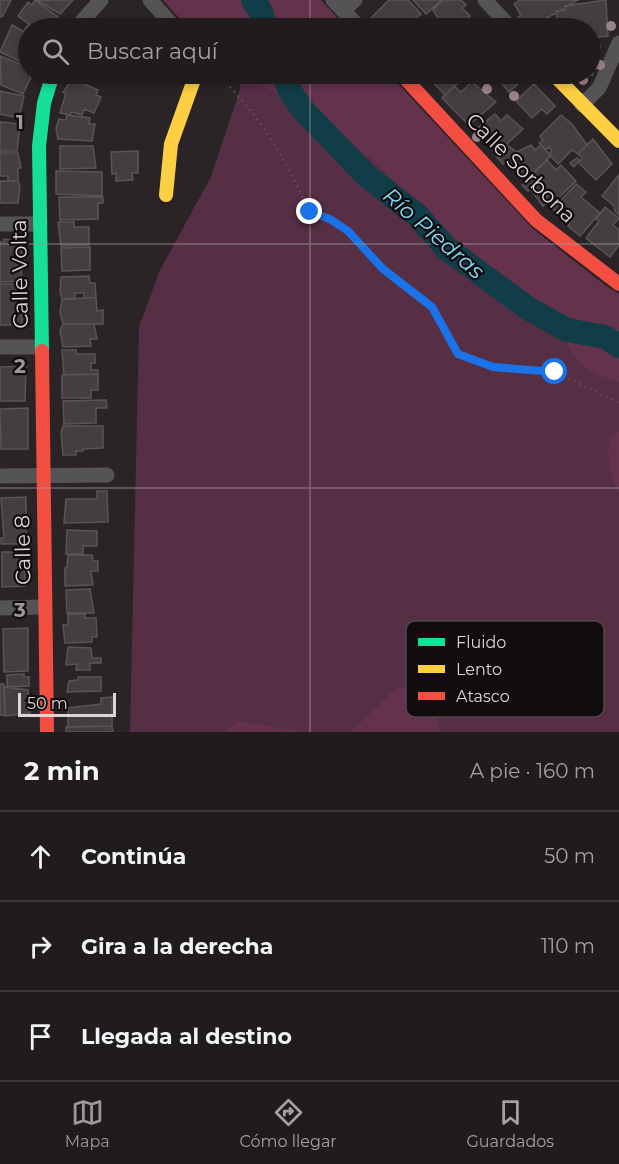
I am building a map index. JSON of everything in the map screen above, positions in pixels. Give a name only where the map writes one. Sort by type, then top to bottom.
[{"type":"street","points":[[85,18],[101,0]]},
{"type":"street","points":[[150,0],[166,18]]},
{"type":"street","points":[[485,0],[502,18]]},
{"type":"street","points":[[344,4],[353,18]]},
{"type":"street","points":[[601,84],[619,44]]},
{"type":"street","name":"Calle Volta","points":[[43,475],[39,146],[44,103],[49,84]]},
{"type":"street","points":[[166,195],[171,144],[192,84]]},
{"type":"street","name":"Calle Sorbona","points":[[410,84],[536,220],[619,284]]},
{"type":"street","points":[[562,84],[619,141]]},
{"type":"street","points":[[582,105],[601,84]]},
{"type":"street","points":[[0,224],[40,224]]},
{"type":"street","points":[[0,347],[42,347]]},
{"type":"street","name":"Calle 8","points":[[43,475],[47,732]]},
{"type":"street","points":[[0,476],[106,476]]},
{"type":"street","points":[[0,608],[44,607]]},
{"type":"path","points":[[226,84],[262,123],[310,212],[330,219],[348,231],[383,269],[432,307],[458,354],[493,367],[555,372],[619,403]]},
{"type":"shaded area","points":[[163,0],[321,0],[338,18],[179,18]]},
{"type":"shaded area","points":[[240,84],[395,84],[533,229],[619,294],[619,732],[130,732],[139,327],[160,270],[211,177]]},
{"type":"shaded area","points":[[262,84],[398,84],[533,229],[619,294],[619,382],[596,374],[583,366],[569,347],[564,327],[556,317],[555,310],[537,306],[514,292],[480,264],[472,253],[445,239],[427,221],[417,203],[369,157]]},
{"type":"shaded area","points":[[619,432],[619,492],[610,472],[608,458],[611,435]]},
{"type":"shaded area","points":[[406,686],[406,717],[438,717],[439,732],[351,732],[396,688]]},
{"type":"shaded area","points":[[237,721],[303,732],[227,732]]},
{"type":"building","points":[[0,0],[11,0],[2,17],[0,16]]},
{"type":"building","points":[[35,0],[58,18],[21,18],[18,16],[28,2],[32,5]]},
{"type":"building","points":[[37,0],[73,0],[60,14]]},
{"type":"building","points":[[389,0],[408,0],[421,14],[416,18],[371,18]]},
{"type":"building","points":[[413,0],[442,0],[426,14]]},
{"type":"building","points":[[443,0],[461,0],[466,5],[462,8],[470,16],[468,18],[439,18],[433,10]]},
{"type":"building","points":[[520,0],[578,0],[547,18],[519,18],[521,15],[514,4]]},
{"type":"building","points":[[606,0],[608,36],[601,37],[601,18],[557,18],[556,11],[565,10],[565,6]]},
{"type":"building","points":[[12,25],[18,28],[18,60],[0,52]]},
{"type":"building","points":[[0,56],[18,63],[18,84],[28,84],[23,94],[1,85]]},
{"type":"building","points":[[69,84],[84,84],[98,90],[96,95],[101,97],[94,113],[84,109],[82,115],[72,112],[70,115],[60,113],[66,93],[63,92]]},
{"type":"building","points":[[435,84],[457,84],[445,95]]},
{"type":"building","points":[[470,84],[474,84],[496,102],[469,125],[442,98],[454,86],[461,92]]},
{"type":"building","points":[[502,84],[518,84],[509,92]]},
{"type":"building","points":[[534,84],[555,106],[547,114],[542,109],[532,118],[516,101]]},
{"type":"building","points":[[0,91],[24,96],[19,118],[0,114]]},
{"type":"building","points":[[495,114],[501,121],[507,115],[523,129],[498,152],[476,129]]},
{"type":"building","points":[[67,115],[90,118],[89,124],[95,124],[92,141],[58,139],[56,128],[59,119],[66,120]]},
{"type":"building","points":[[561,115],[572,124],[587,145],[578,154],[572,150],[558,164],[549,154],[552,151],[549,147],[546,150],[539,143],[543,140],[540,136]]},
{"type":"building","points":[[0,122],[20,124],[17,151],[0,151]]},
{"type":"building","points":[[593,139],[612,164],[596,180],[578,162],[574,167],[570,163],[577,158],[580,161],[582,158],[578,154]]},
{"type":"building","points":[[507,145],[517,152],[531,145],[535,150],[541,145],[551,156],[525,180],[507,161],[503,164],[496,156]]},
{"type":"building","points":[[60,146],[93,146],[96,168],[60,169]]},
{"type":"building","points":[[138,151],[138,173],[132,173],[133,180],[116,181],[116,173],[112,174],[111,152]]},
{"type":"building","points":[[0,153],[18,153],[21,168],[18,168],[18,181],[8,181],[8,176],[0,176]]},
{"type":"building","points":[[547,160],[556,170],[561,165],[576,181],[551,205],[548,201],[543,206],[530,189],[528,191],[522,185]]},
{"type":"building","points":[[56,171],[102,172],[102,196],[56,194]]},
{"type":"building","points":[[619,175],[619,215],[614,206],[602,196]]},
{"type":"building","points":[[0,181],[18,181],[20,186],[18,203],[0,203]]},
{"type":"building","points":[[576,184],[586,192],[581,197],[600,213],[580,236],[568,226],[570,223],[553,209]]},
{"type":"building","points":[[59,197],[103,197],[103,203],[98,203],[98,219],[60,220]]},
{"type":"building","points":[[605,207],[619,218],[613,225],[619,230],[619,245],[610,257],[586,238],[599,221],[596,219]]},
{"type":"building","points":[[58,222],[74,222],[74,227],[89,227],[89,245],[61,246]]},
{"type":"building","points":[[4,239],[25,243],[25,249],[21,249],[24,261],[21,262],[22,281],[0,282],[0,242],[4,242]]},
{"type":"building","points":[[90,247],[90,270],[62,271],[61,248]]},
{"type":"building","points":[[89,276],[90,283],[95,283],[96,298],[84,298],[84,293],[75,293],[75,299],[62,299],[61,277]]},
{"type":"building","points":[[0,284],[21,284],[22,325],[0,325]]},
{"type":"building","points":[[96,298],[97,311],[103,310],[103,324],[63,324],[60,312],[62,299]]},
{"type":"building","points":[[63,324],[94,324],[97,339],[90,339],[91,346],[63,347],[60,330]]},
{"type":"building","points":[[62,350],[76,350],[76,354],[95,354],[95,363],[91,363],[91,370],[98,370],[98,374],[64,375]]},
{"type":"building","points":[[26,366],[25,401],[0,401],[0,367]]},
{"type":"building","points":[[98,374],[98,390],[91,390],[91,398],[62,398],[62,375]]},
{"type":"building","points":[[106,400],[107,408],[96,408],[96,423],[64,424],[63,401]]},
{"type":"building","points":[[28,408],[28,449],[1,449],[0,409]]},
{"type":"building","points":[[63,426],[103,426],[103,448],[83,449],[83,451],[76,451],[76,455],[63,455],[61,433]]},
{"type":"building","points":[[97,491],[107,491],[108,522],[64,523],[66,499],[97,499]]},
{"type":"building","points":[[26,497],[26,544],[1,544],[1,538],[4,538],[1,498]]},
{"type":"building","points":[[67,530],[97,531],[97,546],[83,546],[83,554],[66,554]]},
{"type":"building","points":[[2,552],[24,552],[25,586],[2,587]]},
{"type":"building","points":[[68,555],[92,555],[93,561],[98,561],[98,571],[91,571],[93,585],[65,586]]},
{"type":"building","points":[[90,589],[94,613],[67,613],[66,590]]},
{"type":"building","points":[[68,614],[85,614],[85,618],[96,618],[97,637],[92,637],[92,642],[65,643],[63,625],[68,625]]},
{"type":"building","points":[[28,628],[28,671],[4,672],[3,629]]},
{"type":"building","points":[[68,647],[91,648],[92,658],[101,658],[101,663],[90,663],[90,670],[76,670],[77,664],[66,665]]},
{"type":"building","points":[[24,674],[24,677],[29,677],[29,686],[7,687],[7,675]]},
{"type":"building","points":[[78,677],[101,677],[101,691],[67,692],[69,681],[78,680]]},
{"type":"building","points":[[0,684],[4,684],[5,715],[0,715]]},
{"type":"building","points":[[4,687],[28,690],[30,713],[5,716]]},
{"type":"building","points":[[112,697],[112,726],[68,727],[68,708],[101,704],[101,698]]},
{"type":"building","points":[[112,726],[113,732],[66,732],[66,727]]},
{"type":"waterway","name":"Río Piedras","points":[[253,0],[263,18]]},
{"type":"waterway","name":"Río Piedras","points":[[287,84],[304,111],[367,176],[418,216],[446,248],[529,309],[567,330],[605,337],[619,346]]},
{"type":"traffic: fast","points":[[42,351],[39,146],[44,103],[50,84]]},
{"type":"traffic: slow","points":[[166,195],[171,144],[192,84]]},
{"type":"traffic: slow","points":[[563,84],[619,141]]},
{"type":"traffic: jam","points":[[410,84],[536,220],[619,284]]},
{"type":"traffic: jam","points":[[42,351],[47,732]]},
{"type":"route","points":[[310,212],[330,219],[348,231],[383,269],[432,307],[458,354],[493,367],[555,372]]}]
